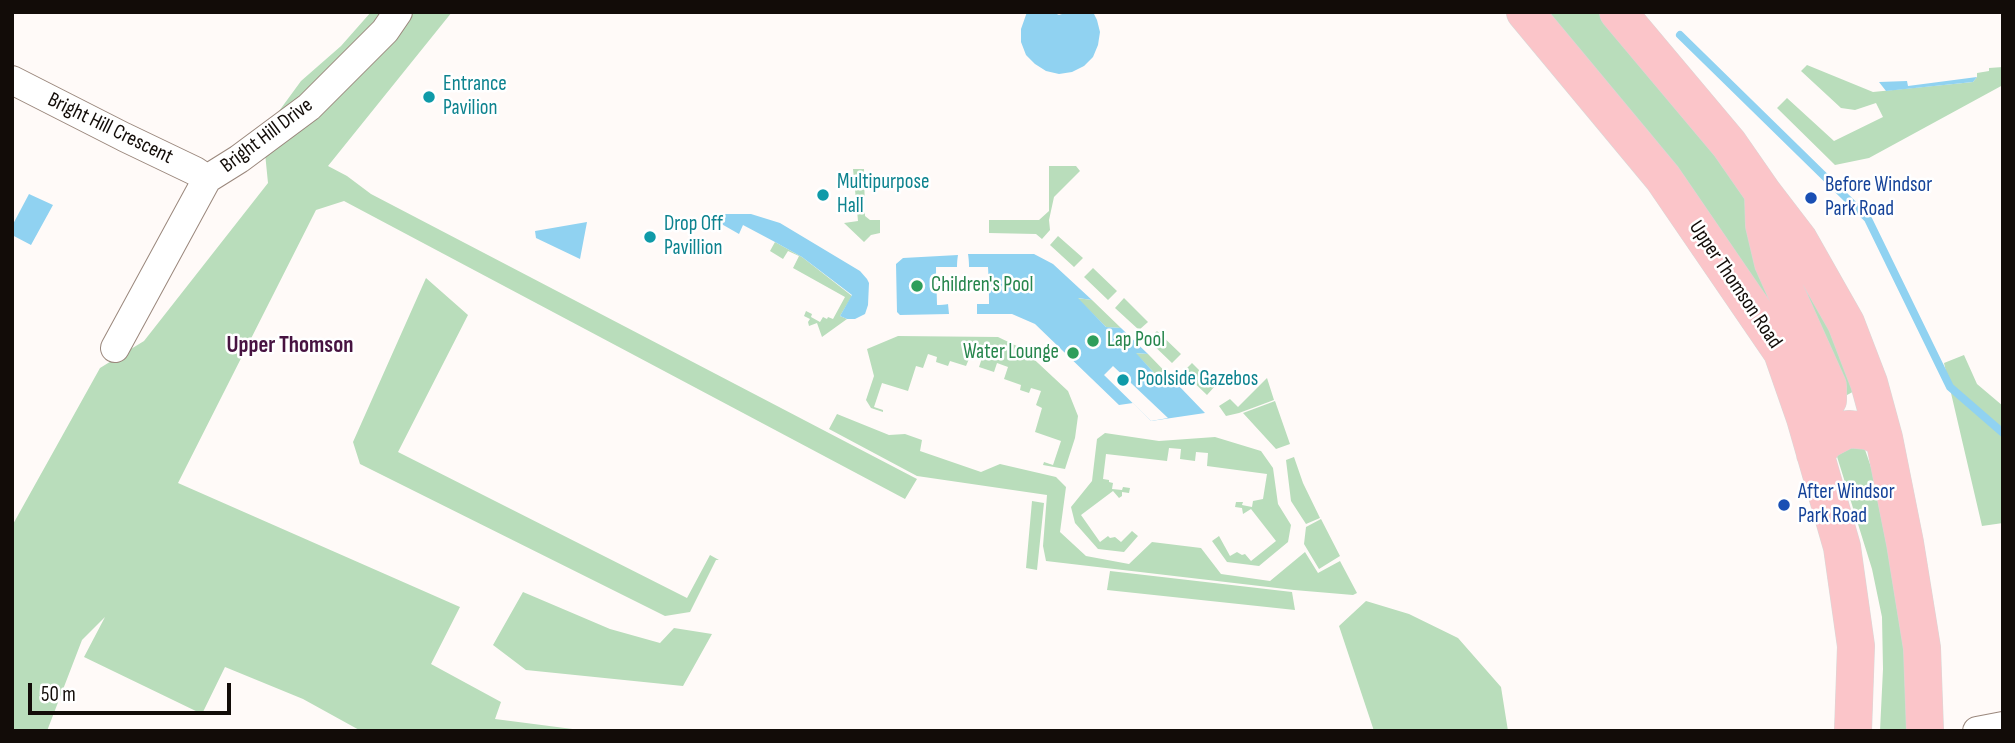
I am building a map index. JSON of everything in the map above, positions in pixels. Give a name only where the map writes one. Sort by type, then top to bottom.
[{"type":"main road","name":"Upper Thomson Road","points":[[1524,12],[1670,189],[1782,352],[1805,418],[1842,547],[1856,646],[1853,731]]},
{"type":"main road","points":[[1618,12],[1729,144],[1799,240],[1846,323],[1869,383],[1884,438],[1905,543],[1922,648],[1925,731]]},
{"type":"main road","points":[[1763,193],[1764,225],[1773,263],[1828,386],[1828,400],[1805,418]]},
{"type":"main road","points":[[1815,454],[1827,440],[1847,429],[1868,431],[1884,438]]},
{"type":"street","name":"Bright Hill Drive","points":[[115,348],[207,179],[239,159],[309,107],[384,31],[398,12]]},
{"type":"street","name":"Bright Hill Crescent","points":[[12,79],[207,179]]},
{"type":"street","points":[[1977,731],[2003,726]]},
{"type":"green space","points":[[371,12],[452,12],[328,166],[371,194],[917,479],[905,499],[344,201],[316,210],[178,483],[460,607],[431,664],[501,702],[495,719],[588,731],[361,731],[303,699],[225,667],[202,714],[84,657],[105,617],[82,640],[47,731],[12,731],[12,526],[100,368],[144,341],[268,183],[263,133],[301,81],[341,46]]},
{"type":"green space","points":[[1525,12],[1618,12],[1729,144],[1869,383],[1805,418],[1782,352]]},
{"type":"green space","points":[[1807,65],[1873,92],[1973,82],[1977,73],[1989,71],[1989,68],[2003,67],[2003,85],[1869,158],[1835,165],[1777,108],[1787,98],[1834,141],[1883,117],[1876,103],[1855,110],[1841,108],[1801,71]]},
{"type":"green space","points":[[1049,166],[1076,166],[1080,171],[1054,197],[1049,220],[1050,230],[1042,239],[1036,234],[989,233],[989,220],[1039,220],[1049,211]]},
{"type":"green space","points":[[853,169],[864,169],[865,216],[870,220],[880,220],[880,233],[871,235],[864,242],[844,223],[858,221]]},
{"type":"green space","points":[[1058,236],[1083,258],[1074,267],[1050,245]]},
{"type":"green space","points":[[775,242],[802,257],[852,296],[840,316],[847,319],[822,337],[817,323],[809,326],[810,319],[804,316],[806,311],[820,322],[823,317],[833,319],[845,297],[793,268],[799,256],[788,251],[783,259],[770,251]]},
{"type":"green space","points":[[1093,268],[1117,291],[1108,300],[1084,277]]},
{"type":"green space","points":[[426,278],[468,315],[398,452],[687,598],[710,555],[719,560],[716,560],[690,612],[665,616],[360,464],[353,442]]},
{"type":"green space","points":[[1077,298],[1092,300],[1121,328],[1106,327]]},
{"type":"green space","points":[[1124,298],[1148,322],[1139,330],[1115,308]]},
{"type":"green space","points":[[1157,331],[1181,354],[1172,363],[1148,340]]},
{"type":"green space","points":[[898,336],[998,337],[1023,349],[1068,391],[1078,416],[1075,438],[1065,469],[1043,465],[1044,462],[1053,465],[1061,441],[1035,432],[1042,408],[1036,405],[1041,391],[1031,388],[1029,393],[1020,390],[1021,385],[1004,379],[1008,367],[997,363],[994,372],[979,367],[982,358],[971,354],[966,366],[950,361],[948,366],[936,362],[937,357],[928,354],[923,368],[916,366],[908,391],[882,383],[874,407],[883,412],[871,408],[866,400],[874,376],[867,349]]},
{"type":"green space","points":[[1135,353],[1148,354],[1179,386],[1166,385]]},
{"type":"green space","points":[[1964,355],[1977,384],[2003,406],[2003,523],[1982,526],[1944,363]]},
{"type":"green space","points":[[1192,363],[1215,386],[1207,395],[1183,372]]},
{"type":"green space","points":[[1267,378],[1274,400],[1226,416],[1219,406],[1230,399],[1238,407]]},
{"type":"green space","points":[[1275,401],[1290,444],[1276,449],[1243,413]]},
{"type":"green space","points":[[837,414],[889,435],[905,434],[922,440],[920,451],[981,472],[1000,464],[1056,477],[1066,487],[1060,532],[1086,556],[1129,564],[1152,542],[1201,548],[1221,574],[1270,581],[1305,552],[1318,573],[1340,561],[1357,593],[1353,595],[1294,590],[1046,561],[1043,546],[1047,495],[917,476],[829,429]]},
{"type":"green space","points":[[1105,433],[1159,441],[1215,437],[1261,451],[1273,468],[1278,504],[1291,525],[1288,542],[1259,566],[1227,562],[1212,541],[1219,536],[1230,556],[1237,552],[1245,554],[1251,561],[1276,541],[1251,509],[1243,514],[1242,508],[1235,507],[1236,502],[1243,502],[1242,505],[1252,507],[1253,501],[1263,499],[1267,474],[1207,466],[1208,453],[1196,452],[1195,461],[1180,459],[1181,449],[1169,448],[1167,461],[1106,454],[1103,479],[1113,483],[1112,489],[1130,488],[1129,493],[1122,492],[1119,498],[1113,491],[1081,515],[1100,542],[1108,536],[1121,542],[1132,531],[1138,536],[1124,552],[1098,549],[1075,523],[1071,507],[1092,481],[1097,439]]},
{"type":"green space","points":[[1862,441],[1881,496],[1908,653],[1907,731],[1880,731],[1882,617],[1872,569],[1834,447]]},
{"type":"green space","points":[[1294,457],[1320,518],[1306,524],[1291,501],[1286,460]]},
{"type":"green space","points":[[1032,501],[1044,503],[1037,570],[1026,568]]},
{"type":"green space","points":[[1321,519],[1340,556],[1319,569],[1304,544],[1306,527]]},
{"type":"green space","points":[[1110,571],[1292,592],[1295,610],[1107,590]]},
{"type":"green space","points":[[523,592],[610,629],[660,643],[674,628],[712,634],[683,686],[526,670],[493,645]]},
{"type":"green space","points":[[1366,601],[1409,614],[1458,638],[1501,687],[1508,731],[1374,731],[1339,626]]},
{"type":"water","points":[[1027,12],[1052,12],[1059,15],[1068,12],[1093,12],[1100,32],[1093,57],[1072,72],[1059,74],[1046,71],[1035,64],[1026,55],[1021,42],[1021,29]]},
{"type":"water","points":[[1977,77],[1973,82],[1886,91],[1879,82],[1907,81],[1908,86]]},
{"type":"water","points":[[29,194],[53,205],[31,245],[12,235],[12,226]]},
{"type":"water","points":[[723,214],[751,214],[780,223],[860,271],[869,283],[865,314],[855,319],[840,316],[852,295],[802,257],[775,242],[743,225],[739,234],[718,222]]},
{"type":"water","points":[[587,222],[580,259],[536,238],[535,231]]},
{"type":"water","name":"Lap Pool","points":[[968,254],[1034,254],[1053,264],[1092,300],[1078,298],[1106,327],[1121,328],[1148,354],[1136,353],[1165,385],[1179,386],[1205,413],[1151,421],[1133,403],[1119,405],[1035,324],[1012,314],[977,314],[977,304],[989,304],[988,267],[969,267]]},
{"type":"water","name":"Children's Pool","points":[[958,255],[957,267],[936,267],[938,305],[949,304],[949,314],[900,315],[897,312],[896,264],[903,258]]},
{"type":"pier","points":[[968,254],[969,267],[988,267],[989,304],[977,304],[977,314],[973,314],[974,302],[985,301],[984,270],[966,269],[965,255]]},
{"type":"pier","points":[[958,255],[961,255],[960,269],[940,270],[941,301],[950,301],[952,304],[952,314],[949,314],[948,304],[937,305],[936,267],[957,267]]},
{"type":"pier","points":[[1113,366],[1168,418],[1151,421],[1104,375]]},
{"type":"waterway","points":[[1680,35],[1868,219],[1950,387],[2003,433]]},
{"type":"place","name":"Entrance Pavilion","points":[[429,97]]},
{"type":"place","name":"Multipurpose Hall","points":[[823,195]]},
{"type":"place","name":"Before Windsor Park Road","points":[[1811,198]]},
{"type":"place","name":"Drop Off Pavillion","points":[[650,237]]},
{"type":"place","name":"Children's Pool","points":[[917,286]]},
{"type":"place","name":"Lap Pool","points":[[1093,341]]},
{"type":"place","name":"Water Lounge","points":[[1073,353]]},
{"type":"place","name":"Poolside Gazebos","points":[[1123,380]]},
{"type":"place","name":"After Windsor Park Road","points":[[1784,505]]},
{"type":"district","name":"Upper Thomson","points":[[290,346]]}]
